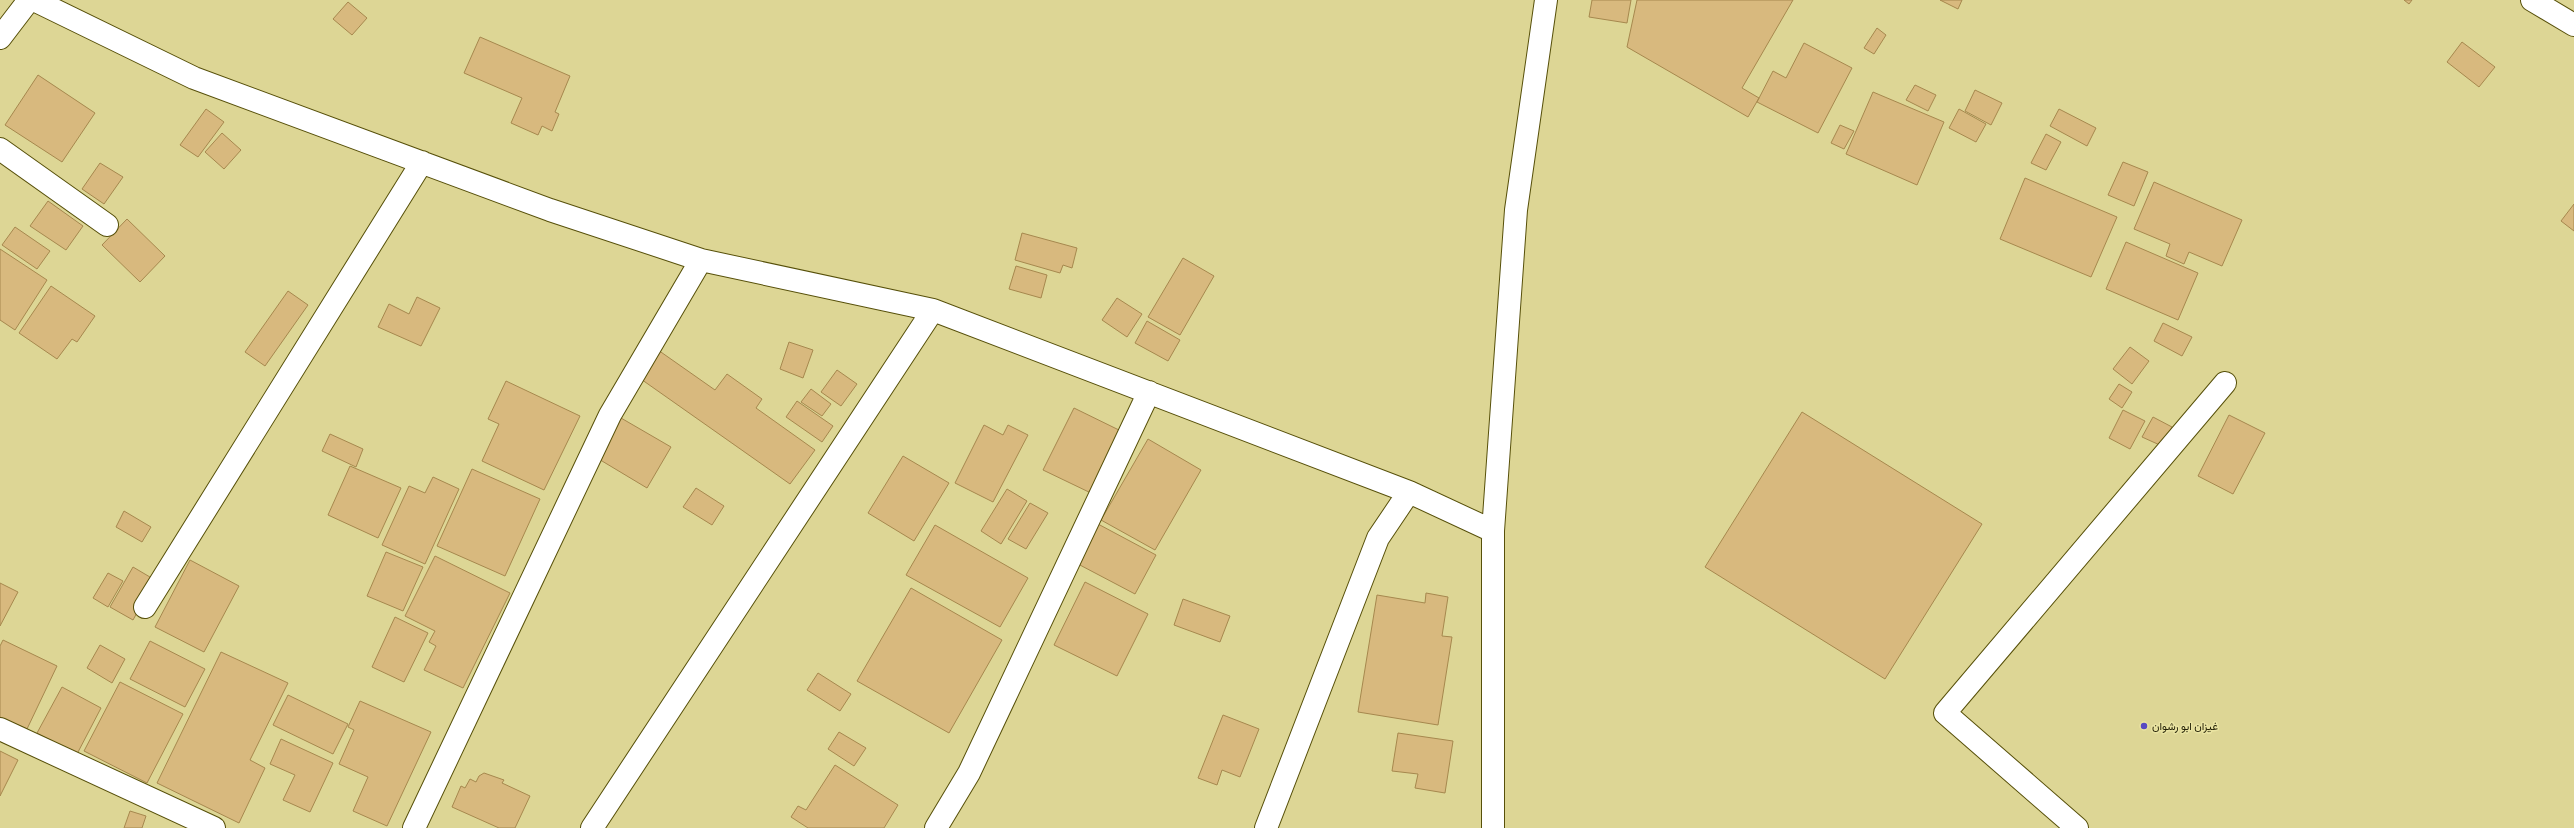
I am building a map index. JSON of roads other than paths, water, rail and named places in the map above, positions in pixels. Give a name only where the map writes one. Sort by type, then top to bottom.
[{"type":"street","points":[[0,38],[29,0]]},
{"type":"street","points":[[34,0],[194,78],[550,210],[701,260],[933,310],[1409,492],[1493,531]]},
{"type":"street","points":[[1493,828],[1493,531],[1516,210],[1546,0]]},
{"type":"street","points":[[2532,0],[2574,25]]},
{"type":"street","points":[[0,149],[107,225]]},
{"type":"street","points":[[145,607],[422,162]]},
{"type":"street","points":[[414,828],[610,415],[701,260]]},
{"type":"street","points":[[592,828],[933,310]]},
{"type":"street","points":[[2077,828],[1945,713],[2225,383]]},
{"type":"street","points":[[936,828],[969,773],[1149,392]]},
{"type":"street","points":[[1266,828],[1378,538],[1409,492]]},
{"type":"street","points":[[0,729],[214,828]]},
{"type":"place","name":"غيزان ابو رشوان","points":[[2144,726]]}]
